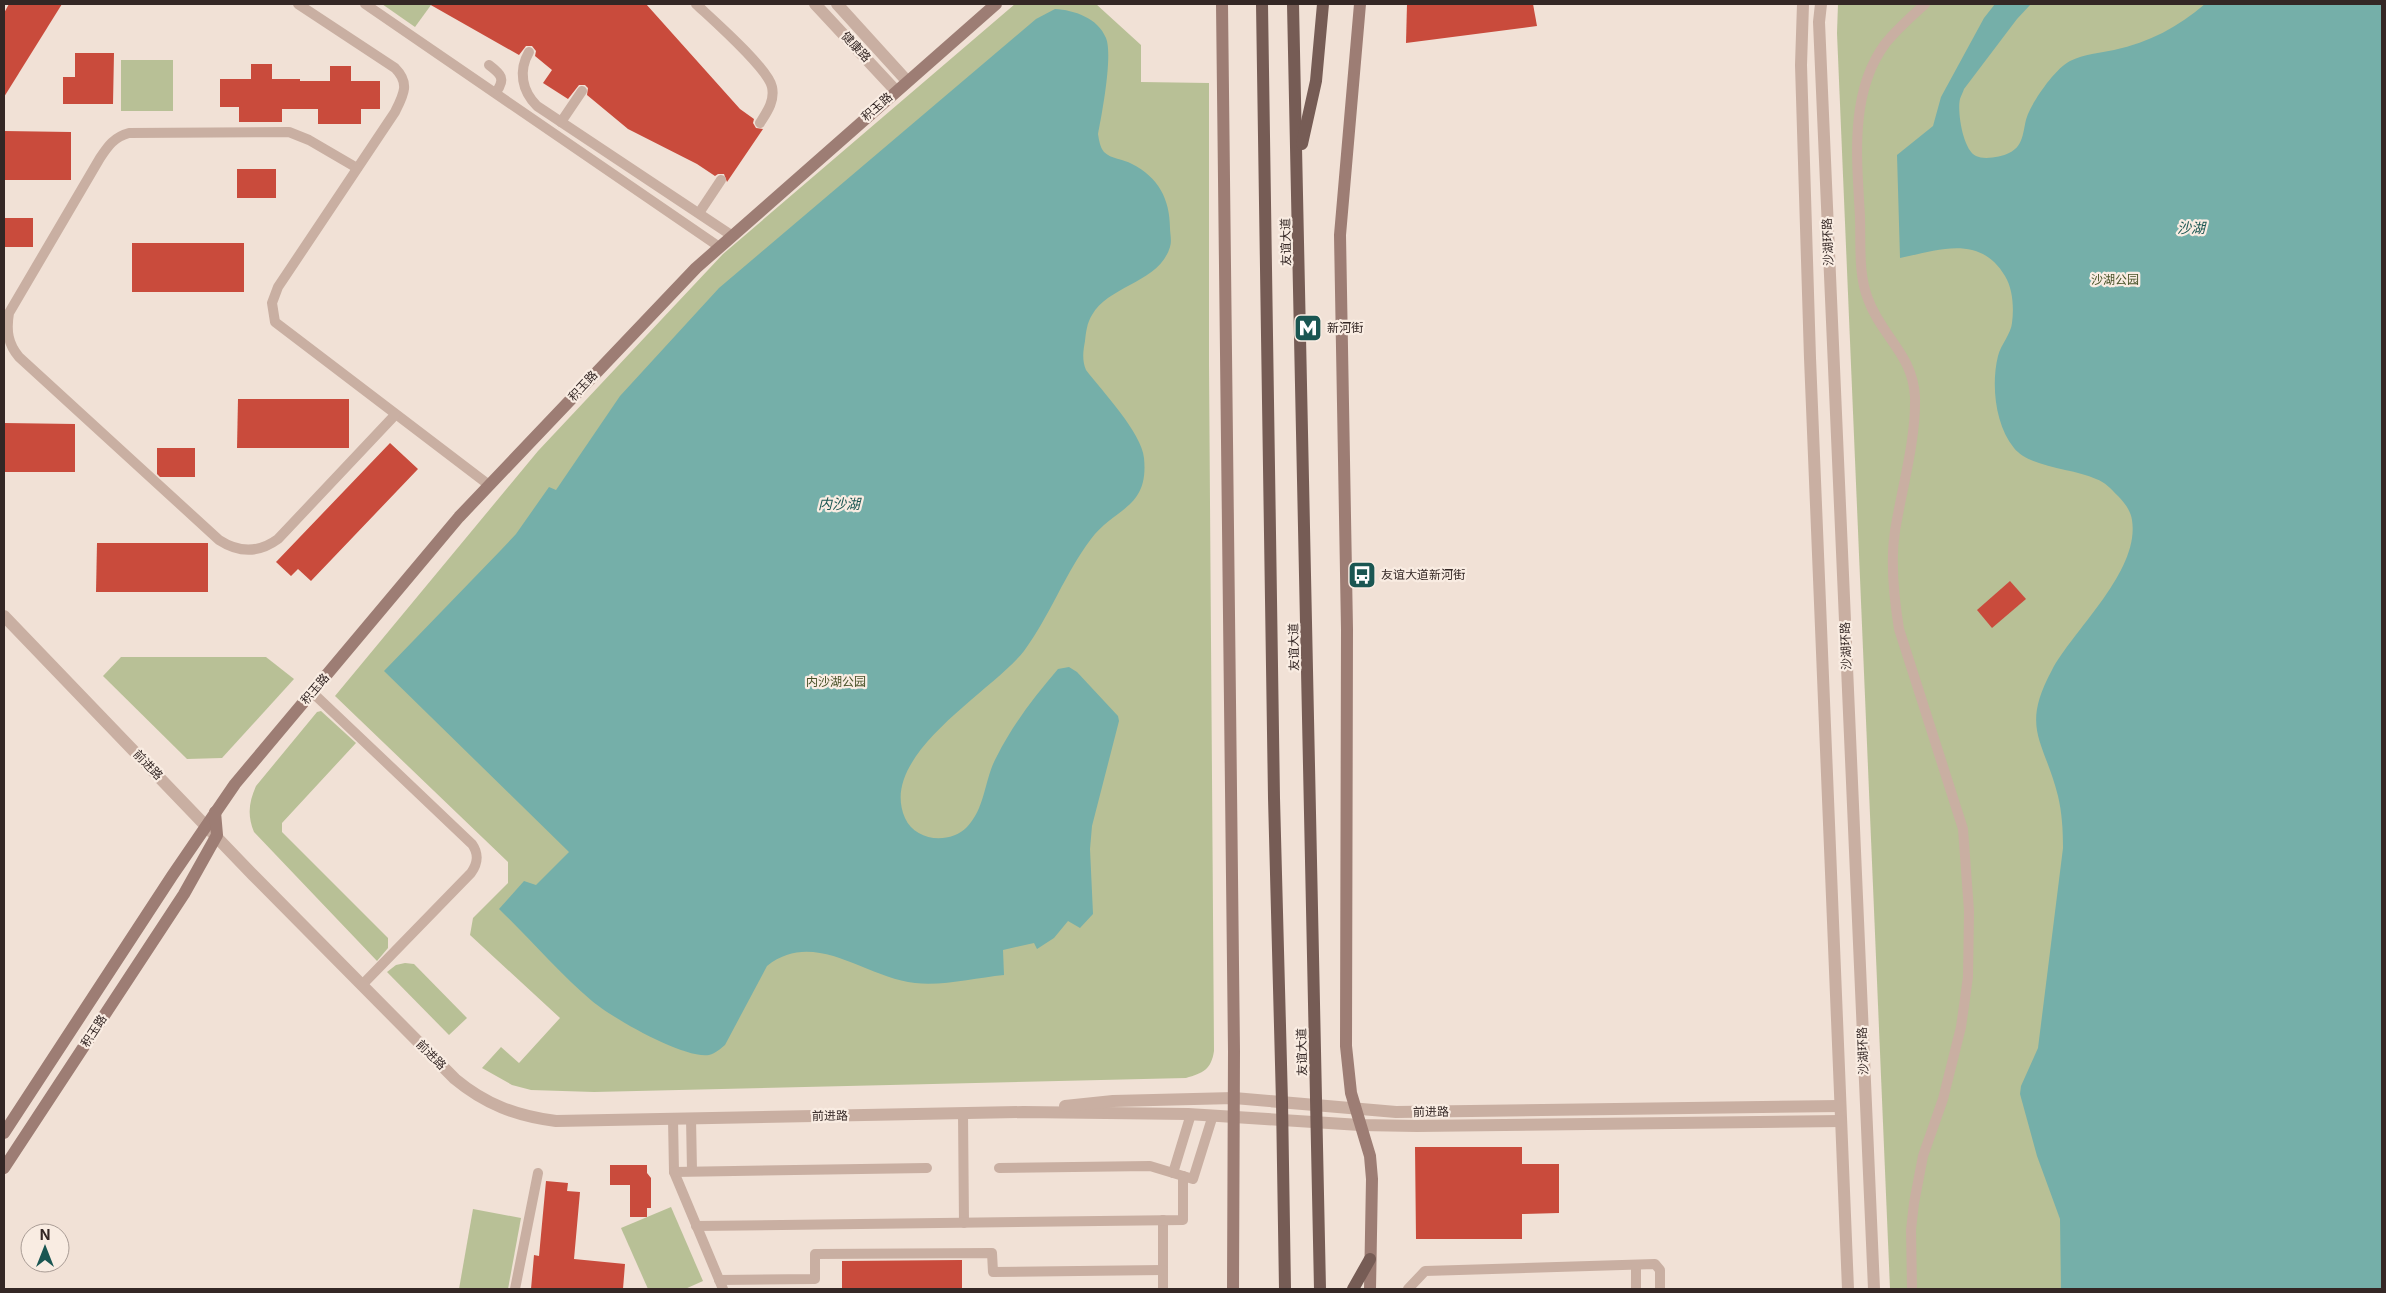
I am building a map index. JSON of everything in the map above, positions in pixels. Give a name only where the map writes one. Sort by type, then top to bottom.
[{"type":"main road","name":"积玉路","points":[[4,1133],[215,812],[250,766],[459,517],[718,246],[996,4]]},
{"type":"main road","points":[[1222,4],[1234,1098],[1233,1289]]},
{"type":"main road","name":"友谊大道","points":[[1262,4],[1274,798],[1283,1119],[1285,1289]]},
{"type":"main road","name":"友谊大道","points":[[1293,4],[1298,164],[1320,1289]]},
{"type":"main road","points":[[1298,164],[1316,81],[1324,4]]},
{"type":"main road","points":[[1360,4],[1340,235],[1347,630],[1346,1046],[1348,1075],[1360,1125],[1370,1156],[1372,1179],[1370,1289]]},
{"type":"main road","points":[[215,812],[217,835]]},
{"type":"main road","name":"积玉路","points":[[4,1168],[184,894],[217,835]]},
{"type":"main road","points":[[1353,1289],[1370,1259]]},
{"type":"street","name":"健康路","points":[[815,4],[896,91]]},
{"type":"street","name":"健康路","points":[[837,4],[907,80]]},
{"type":"street","name":"沙湖环路","points":[[1803,4],[1801,64],[1810,348],[1848,1289]]},
{"type":"street","name":"沙湖环路","points":[[1821,4],[1819,32],[1874,1289]]},
{"type":"street","name":"前进路","points":[[4,616],[217,835],[253,875],[455,1079],[470,1092],[496,1107],[522,1115],[556,1121],[1023,1112],[1191,1114],[1360,1125],[1417,1126],[1841,1121]]},
{"type":"street","name":"前进路","points":[[1023,1112],[1113,1101],[1234,1098],[1396,1112],[1840,1106]]},
{"type":"lane","points":[[298,4],[395,68],[404,79],[406,88],[404,96],[278,287],[272,303],[274,322],[489,485]]},
{"type":"lane","points":[[365,4],[496,92],[533,121],[718,246]]},
{"type":"lane","points":[[696,4],[770,78],[773,96],[768,111],[760,122]]},
{"type":"lane","points":[[1912,1289],[1911,1230],[1918,1178],[1950,1074],[1962,1027],[1966,998],[1969,950],[1966,850],[1963,829],[1899,630],[1895,604],[1895,534],[1911,438],[1915,397],[1912,378],[1906,361],[1874,314],[1863,280],[1857,151],[1861,103],[1867,78],[1886,44],[1925,4]]},
{"type":"lane","points":[[529,52],[522,72],[525,90],[537,106],[731,235]]},
{"type":"lane","points":[[489,64],[503,78],[502,85],[496,92]]},
{"type":"lane","points":[[561,122],[582,91]]},
{"type":"lane","points":[[357,168],[309,140],[290,132],[129,133],[118,137],[110,144],[100,158],[9,313],[7,332],[10,344],[19,357],[220,540],[242,550],[258,550],[269,546],[278,539],[395,414]]},
{"type":"lane","points":[[699,213],[721,180]]},
{"type":"lane","points":[[312,692],[472,844],[477,854],[477,862],[470,873],[362,985]]},
{"type":"lane","points":[[963,1114],[964,1222]]},
{"type":"lane","points":[[696,1226],[1183,1220],[1178,1174],[1191,1114]]},
{"type":"lane","points":[[999,1168],[1150,1166],[1193,1179],[1213,1115]]},
{"type":"lane","points":[[673,1118],[674,1172],[721,1285],[815,1279],[815,1254],[992,1253],[993,1272],[1163,1270]]},
{"type":"lane","points":[[691,1118],[692,1172]]},
{"type":"lane","points":[[674,1172],[927,1168]]},
{"type":"lane","points":[[515,1289],[538,1173]]},
{"type":"lane","points":[[1163,1220],[1164,1289]]},
{"type":"lane","points":[[1408,1289],[1425,1271],[1655,1264],[1660,1270],[1660,1289]]},
{"type":"lane","points":[[1636,1265],[1636,1289]]},
{"type":"green space","points":[[382,4],[430,4],[431,5],[415,27]]},
{"type":"green space","name":"内沙湖","points":[[1015,4],[1096,4],[1141,45],[1141,82],[1209,83],[1214,1051],[1211,1063],[1202,1072],[1186,1078],[594,1092],[531,1090],[512,1085],[482,1068],[501,1047],[519,1063],[560,1018],[470,935],[473,918],[508,883],[508,862],[335,696],[538,451],[723,254]]},
{"type":"green space","name":"沙湖","points":[[1838,4],[2382,4],[2382,1289],[1890,1289],[1837,33]]},
{"type":"green space","points":[[121,60],[173,60],[173,111],[121,111]]},
{"type":"green space","points":[[121,657],[266,657],[294,679],[222,758],[187,759],[103,676]]},
{"type":"green space","points":[[321,711],[356,743],[282,823],[282,832],[388,938],[388,948],[377,961],[254,832],[250,820],[250,803],[256,786],[317,712]]},
{"type":"green space","points":[[414,964],[467,1018],[449,1035],[387,972],[396,965]]},
{"type":"green space","points":[[671,1207],[703,1281],[685,1289],[648,1289],[621,1228]]},
{"type":"green space","points":[[473,1209],[521,1218],[508,1289],[459,1289]]},
{"type":"water","name":"沙湖","points":[[1995,4],[2031,4],[2017,19],[1964,89],[1960,99],[1960,121],[1964,139],[1971,152],[1983,158],[2006,154],[2018,146],[2023,136],[2026,119],[2031,107],[2040,92],[2064,65],[2081,57],[2140,43],[2174,27],[2205,4],[2382,4],[2382,1289],[2061,1289],[2060,1219],[2037,1156],[2020,1094],[2021,1086],[2038,1048],[2063,848],[2059,802],[2038,734],[2036,721],[2037,707],[2042,690],[2052,670],[2116,579],[2126,559],[2132,539],[2132,520],[2125,504],[2102,482],[2087,475],[2030,460],[2014,448],[2002,428],[1996,404],[1996,367],[2001,347],[2011,327],[2013,305],[2008,281],[1995,263],[1984,254],[1958,248],[1900,258],[1897,155],[1933,126],[1941,97],[1984,18]]},
{"type":"water","name":"内沙湖","points":[[1055,9],[1085,16],[1097,25],[1106,38],[1108,57],[1106,85],[1098,134],[1101,146],[1107,154],[1132,164],[1149,175],[1161,190],[1168,208],[1171,242],[1164,259],[1156,269],[1100,305],[1089,321],[1083,352],[1086,370],[1120,412],[1142,448],[1144,475],[1136,498],[1100,528],[1082,552],[1042,624],[1024,651],[1009,667],[942,726],[922,748],[907,771],[901,794],[905,818],[916,832],[933,838],[942,838],[960,833],[967,827],[978,811],[993,765],[1003,744],[1017,722],[1058,669],[1069,667],[1077,672],[1118,716],[1119,721],[1092,826],[1090,849],[1093,914],[1080,928],[1068,921],[1054,938],[1037,949],[1034,943],[1003,950],[1004,975],[960,981],[915,983],[896,979],[822,953],[803,952],[785,956],[767,966],[725,1045],[709,1055],[698,1055],[683,1051],[631,1027],[592,1001],[499,909],[524,881],[536,885],[569,852],[384,671],[516,534],[549,487],[556,490],[620,396],[719,288],[1036,19]]},
{"type":"building","points":[[9,4],[62,4],[4,97],[4,13]]},
{"type":"building","points":[[429,4],[646,4],[740,109],[754,119],[753,123],[756,128],[763,129],[727,182],[724,174],[715,176],[697,164],[628,129],[587,95],[588,88],[585,85],[579,85],[568,99],[543,83],[552,70],[535,56],[536,51],[532,46],[526,46],[519,55]]},
{"type":"building","points":[[1407,4],[1533,4],[1537,26],[1406,43]]},
{"type":"building","points":[[75,53],[114,53],[113,104],[63,104],[63,77],[75,77]]},
{"type":"building","points":[[251,64],[272,64],[272,79],[300,79],[300,81],[330,81],[330,66],[351,66],[351,81],[380,81],[380,109],[361,109],[361,124],[318,124],[318,109],[282,109],[282,122],[239,122],[239,107],[220,107],[220,79],[251,79]]},
{"type":"building","points":[[4,131],[71,132],[71,180],[4,180]]},
{"type":"building","points":[[237,169],[276,169],[276,198],[237,198]]},
{"type":"building","points":[[4,218],[33,218],[33,247],[4,247]]},
{"type":"building","points":[[132,243],[244,243],[244,292],[132,292]]},
{"type":"building","points":[[238,399],[349,399],[349,448],[237,448]]},
{"type":"building","points":[[4,423],[75,424],[75,472],[4,472]]},
{"type":"building","points":[[390,443],[418,469],[311,581],[298,569],[291,576],[276,562]]},
{"type":"building","points":[[157,448],[195,448],[195,477],[160,477],[157,474]]},
{"type":"building","points":[[97,543],[208,543],[208,592],[96,592]]},
{"type":"building","points":[[2010,581],[2026,599],[1992,628],[1977,610]]},
{"type":"building","points":[[1415,1147],[1522,1147],[1522,1164],[1559,1164],[1559,1213],[1522,1214],[1522,1239],[1416,1239]]},
{"type":"building","points":[[610,1165],[647,1165],[647,1173],[651,1178],[651,1208],[647,1208],[647,1217],[630,1217],[630,1185],[610,1185]]},
{"type":"building","points":[[546,1181],[568,1183],[567,1191],[580,1192],[574,1259],[625,1264],[623,1289],[531,1289],[534,1255],[539,1256]]},
{"type":"building","points":[[962,1260],[962,1289],[842,1289],[842,1261]]},
{"type":"place","name":"新河街","points":[[1308,328]]},
{"type":"place","name":"友谊大道新河街","points":[[1362,575]]},
{"type":"park label","name":"沙湖公园","points":[[2115,280]]},
{"type":"park label","name":"内沙湖公园","points":[[836,682]]}]
